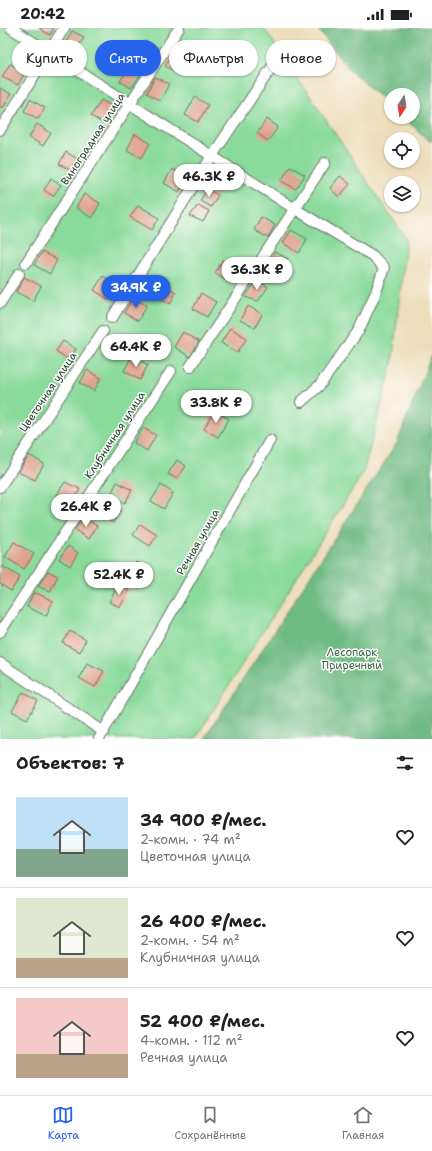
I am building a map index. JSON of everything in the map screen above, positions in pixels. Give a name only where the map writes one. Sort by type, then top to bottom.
[{"type":"street","points":[[11,28],[30,40]]},
{"type":"street","points":[[56,40],[64,28]]},
{"type":"street","name":"Виноградная улица","points":[[26,263],[131,104],[179,28]]},
{"type":"street","points":[[0,130],[34,76]]},
{"type":"street","points":[[87,76],[295,210],[373,256],[384,268],[376,292],[359,330],[320,384],[301,402]]},
{"type":"street","points":[[112,318],[212,156],[266,76]]},
{"type":"street","points":[[190,367],[325,163]]},
{"type":"street","points":[[0,303],[19,274]]},
{"type":"street","name":"Цветочная улица","points":[[0,487],[103,331]]},
{"type":"street","name":"Клубничная улица","points":[[0,632],[171,371]]},
{"type":"street","name":"Речная улица","points":[[102,735],[270,440]]},
{"type":"street","points":[[0,663],[102,735]]},
{"type":"green space","points":[[0,28],[264,28],[272,40],[266,40],[266,76],[296,76],[384,206],[384,212],[388,212],[406,239],[392,365],[363,473],[195,739],[0,739]]},
{"type":"green space","points":[[317,28],[432,28],[432,141],[428,140],[411,124],[420,124],[420,88],[384,88],[384,100],[350,70],[336,52],[336,40],[326,40]]},
{"type":"green space","name":"Лесопарк Приречный","points":[[432,354],[432,739],[204,739],[397,443]]},
{"type":"building","points":[[39,28],[54,28],[50,35]]},
{"type":"building","points":[[72,31],[84,37],[82,40],[67,40]]},
{"type":"building","points":[[169,59],[169,68],[165,66]]},
{"type":"building","points":[[10,64],[12,65],[12,76],[23,76],[18,85],[2,77]]},
{"type":"building","points":[[123,76],[139,76],[131,88],[120,81]]},
{"type":"building","points":[[155,77],[169,84],[160,101],[147,93]]},
{"type":"building","points":[[0,88],[11,94],[3,108],[0,107]]},
{"type":"building","points":[[195,97],[208,105],[198,122],[185,115]]},
{"type":"building","points":[[30,99],[45,108],[38,119],[24,111]]},
{"type":"building","points":[[101,100],[115,108],[104,124],[91,116]]},
{"type":"building","points":[[267,119],[278,127],[268,141],[257,133]]},
{"type":"building","points":[[37,124],[51,133],[43,146],[29,137]]},
{"type":"building","points":[[135,134],[150,143],[142,158],[127,150]]},
{"type":"building","points":[[66,152],[81,161],[74,172],[59,164]]},
{"type":"building","points":[[290,166],[305,175],[296,189],[281,181]]},
{"type":"building","points":[[172,169],[187,178],[179,192],[164,183]]},
{"type":"building","points":[[218,169],[229,177],[220,190],[209,182]]},
{"type":"building","points":[[340,176],[350,184],[339,197],[330,188]]},
{"type":"building","points":[[51,178],[61,185],[53,196],[44,190]]},
{"type":"building","points":[[207,189],[218,195],[211,207],[200,201]]},
{"type":"building","points":[[84,194],[100,203],[92,218],[76,208]]},
{"type":"building","points":[[138,205],[159,218],[152,230],[130,217]]},
{"type":"building","points":[[198,205],[209,211],[203,222],[190,216]]},
{"type":"building","points":[[261,217],[275,225],[268,238],[254,230]]},
{"type":"building","points":[[291,230],[307,239],[299,253],[283,243]]},
{"type":"building","points":[[42,252],[57,260],[50,274],[34,265]]},
{"type":"building","points":[[275,252],[288,259],[280,272],[267,265]]},
{"type":"building","points":[[223,260],[236,268],[229,281],[215,273]]},
{"type":"building","points":[[103,276],[118,286],[109,300],[94,290]]},
{"type":"building","points":[[24,277],[41,286],[33,301],[16,292]]},
{"type":"building","points":[[257,280],[268,287],[258,301],[245,297]]},
{"type":"building","points":[[161,283],[176,292],[170,304],[155,295]]},
{"type":"building","points":[[201,293],[216,302],[207,317],[193,309]]},
{"type":"building","points":[[133,298],[147,305],[138,321],[124,313]]},
{"type":"building","points":[[248,306],[262,314],[255,328],[240,320]]},
{"type":"building","points":[[230,328],[247,338],[237,353],[221,343]]},
{"type":"building","points":[[183,332],[199,342],[190,357],[174,347]]},
{"type":"building","points":[[63,341],[76,349],[69,360],[56,351]]},
{"type":"building","points":[[132,356],[148,365],[140,380],[124,371]]},
{"type":"building","points":[[87,370],[101,378],[94,391],[80,383]]},
{"type":"building","points":[[214,411],[229,419],[218,437],[204,429]]},
{"type":"building","points":[[143,428],[156,435],[147,451],[134,443]]},
{"type":"building","points":[[29,455],[44,464],[35,480],[18,472]]},
{"type":"building","points":[[177,460],[186,466],[177,479],[168,474]]},
{"type":"building","points":[[65,482],[80,489],[72,505],[56,496]]},
{"type":"building","points":[[117,482],[132,490],[125,503],[110,496]]},
{"type":"building","points":[[161,485],[173,493],[164,509],[151,501]]},
{"type":"building","points":[[105,501],[121,509],[113,523],[98,514]]},
{"type":"building","points":[[83,517],[97,526],[89,539],[75,530]]},
{"type":"building","points":[[140,524],[157,535],[150,546],[133,535]]},
{"type":"building","points":[[14,542],[34,554],[24,569],[5,557]]},
{"type":"building","points":[[68,546],[78,553],[70,566],[59,559]]},
{"type":"building","points":[[136,562],[147,568],[140,580],[129,574]]},
{"type":"building","points":[[2,566],[20,577],[11,591],[0,584],[0,570]]},
{"type":"building","points":[[48,571],[58,576],[50,592],[38,586]]},
{"type":"building","points":[[118,585],[129,590],[120,607],[109,602]]},
{"type":"building","points":[[34,592],[53,601],[46,616],[27,607]]},
{"type":"building","points":[[70,631],[86,640],[79,652],[63,643]]},
{"type":"building","points":[[87,663],[104,671],[95,687],[79,678]]},
{"type":"building","points":[[23,692],[38,701],[27,719],[12,711]]}]
